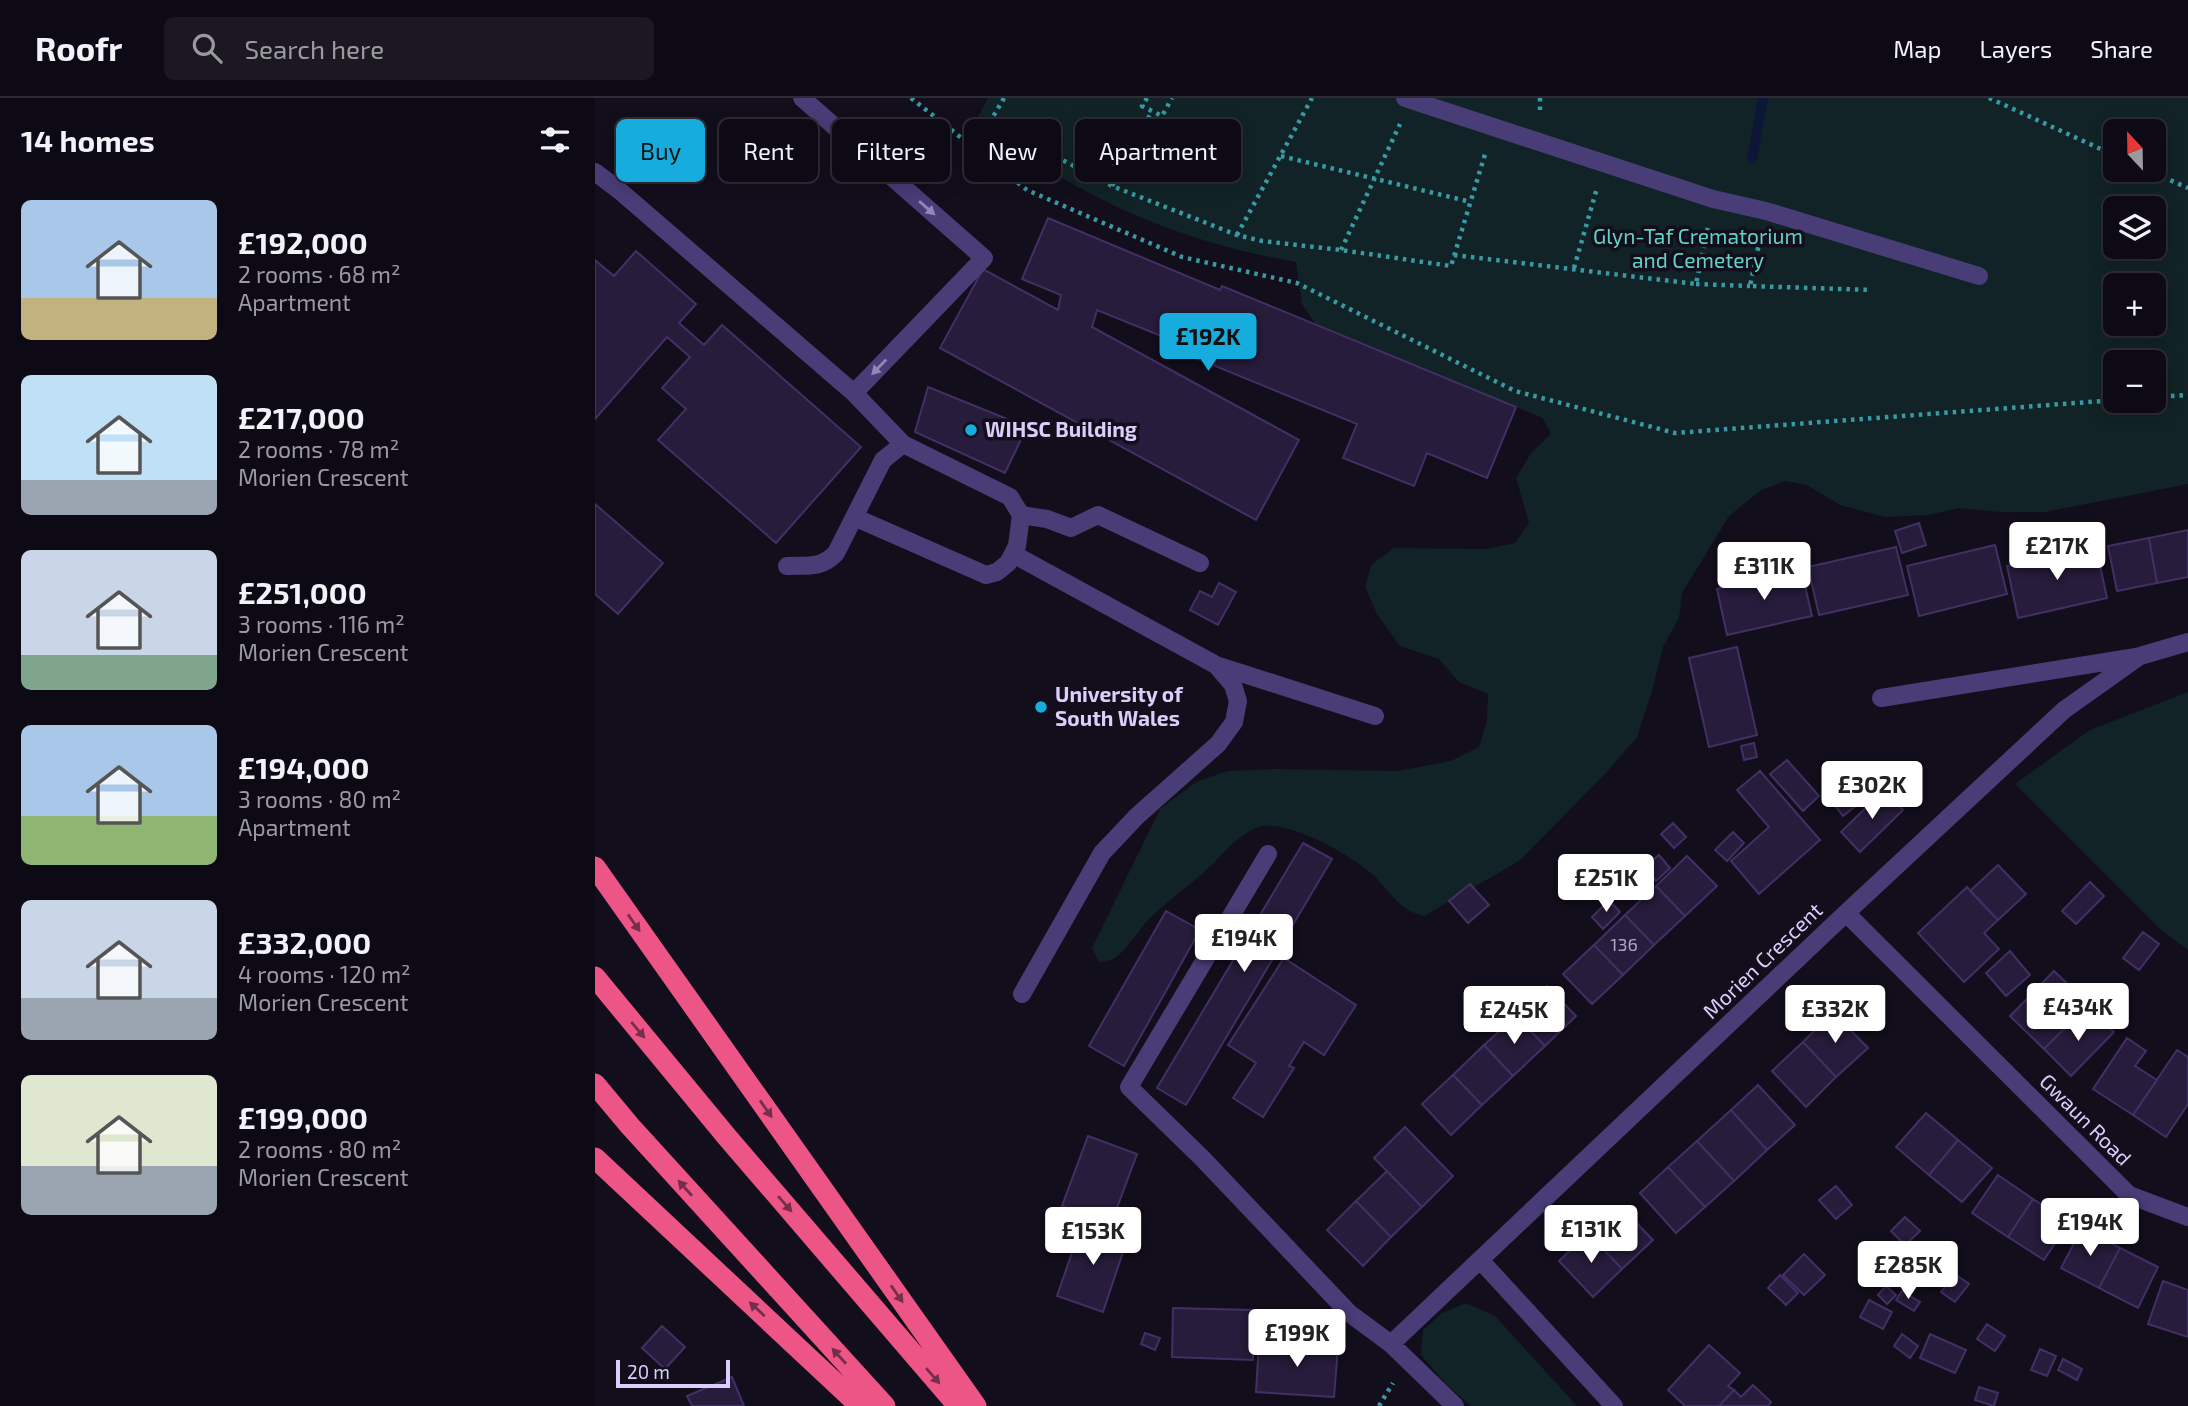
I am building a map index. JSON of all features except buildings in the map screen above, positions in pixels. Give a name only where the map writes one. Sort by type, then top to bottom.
[{"type":"highway","points":[[595,867],[976,1406]]},
{"type":"highway","points":[[595,977],[736,1147],[958,1406]]},
{"type":"highway","points":[[595,1084],[629,1126],[885,1406]]},
{"type":"highway","points":[[595,1158],[860,1406]]},
{"type":"street","points":[[802,98],[984,258],[855,393]]},
{"type":"street","points":[[1408,99],[1713,199],[1766,211],[1979,276]]},
{"type":"street","points":[[595,172],[855,393],[903,443],[1010,497],[1021,515],[1017,546],[1008,563],[997,572],[986,575],[855,517]]},
{"type":"street","points":[[787,566],[822,564],[836,553],[883,460],[903,443]]},
{"type":"street","points":[[1021,515],[1047,519],[1071,528],[1098,515],[1200,563]]},
{"type":"street","points":[[1013,554],[1216,665],[1375,716]]},
{"type":"street","name":"Morien Crescent","points":[[1391,1344],[2064,710],[2140,656],[2188,642]]},
{"type":"street","points":[[1881,698],[2140,656]]},
{"type":"street","points":[[1022,994],[1102,853],[1137,816],[1218,744],[1234,722],[1238,701],[1233,685],[1216,665]]},
{"type":"street","points":[[1268,854],[1129,1087],[1203,1159],[1349,1313],[1391,1344],[1455,1406]]},
{"type":"street","name":"Gwaun Road","points":[[1846,914],[2129,1195],[2188,1217]]},
{"type":"street","points":[[1481,1261],[1614,1406]]},
{"type":"path","points":[[911,98],[1027,190],[1182,257],[1297,283],[1515,391],[1675,433],[2103,401]]},
{"type":"path","points":[[1004,98],[990,122],[1112,186],[1237,235],[1262,242],[1451,266],[1494,127]]},
{"type":"path","points":[[1146,98],[1142,106],[1162,116],[1172,98]]},
{"type":"path","points":[[1237,235],[1312,98]]},
{"type":"path","points":[[1989,98],[2103,150]]},
{"type":"path","points":[[1341,250],[1408,99]]},
{"type":"path","points":[[1112,186],[1152,111]]},
{"type":"path","points":[[1280,156],[1471,202]]},
{"type":"path","points":[[1574,268],[1604,163]]},
{"type":"path","points":[[2167,179],[2188,188]]},
{"type":"path","points":[[1696,284],[1713,199]]},
{"type":"path","points":[[1750,286],[1766,211]]},
{"type":"path","points":[[1454,255],[1696,284],[1871,290]]},
{"type":"path","points":[[2166,396],[2188,395]]},
{"type":"green space","name":"Glyn-Taf Crematorium and Cemetery","points":[[988,98],[2188,98],[2188,484],[2045,512],[1999,512],[1960,508],[1928,515],[1886,517],[1840,505],[1807,485],[1785,481],[1760,491],[1729,516],[1682,593],[1679,618],[1663,647],[1637,737],[1606,773],[1519,861],[1424,916],[1401,905],[1362,866],[1316,839],[1283,827],[1256,828],[1239,838],[1158,910],[1112,960],[1099,962],[1092,948],[1160,809],[1196,782],[1227,771],[1397,771],[1451,761],[1479,747],[1487,720],[1488,694],[1459,682],[1439,659],[1400,646],[1377,614],[1365,587],[1371,565],[1394,548],[1486,549],[1515,543],[1529,523],[1516,478],[1531,453],[1551,434],[1543,418],[1316,325],[1302,304],[1296,262],[1247,252],[1173,230],[1061,178],[1061,119],[977,119]]},
{"type":"green space","points":[[2188,692],[2188,950],[2160,929],[2015,784],[2090,730]]},
{"type":"green space","points":[[1466,1303],[1495,1316],[1577,1406],[1471,1406],[1446,1384],[1421,1355],[1423,1330],[1442,1313]]},
{"type":"waterway","points":[[1752,159],[1763,98]]},
{"type":"place","name":"WIHSC Building","points":[[971,430]]},
{"type":"place","name":"University of South Wales","points":[[1041,707]]}]
